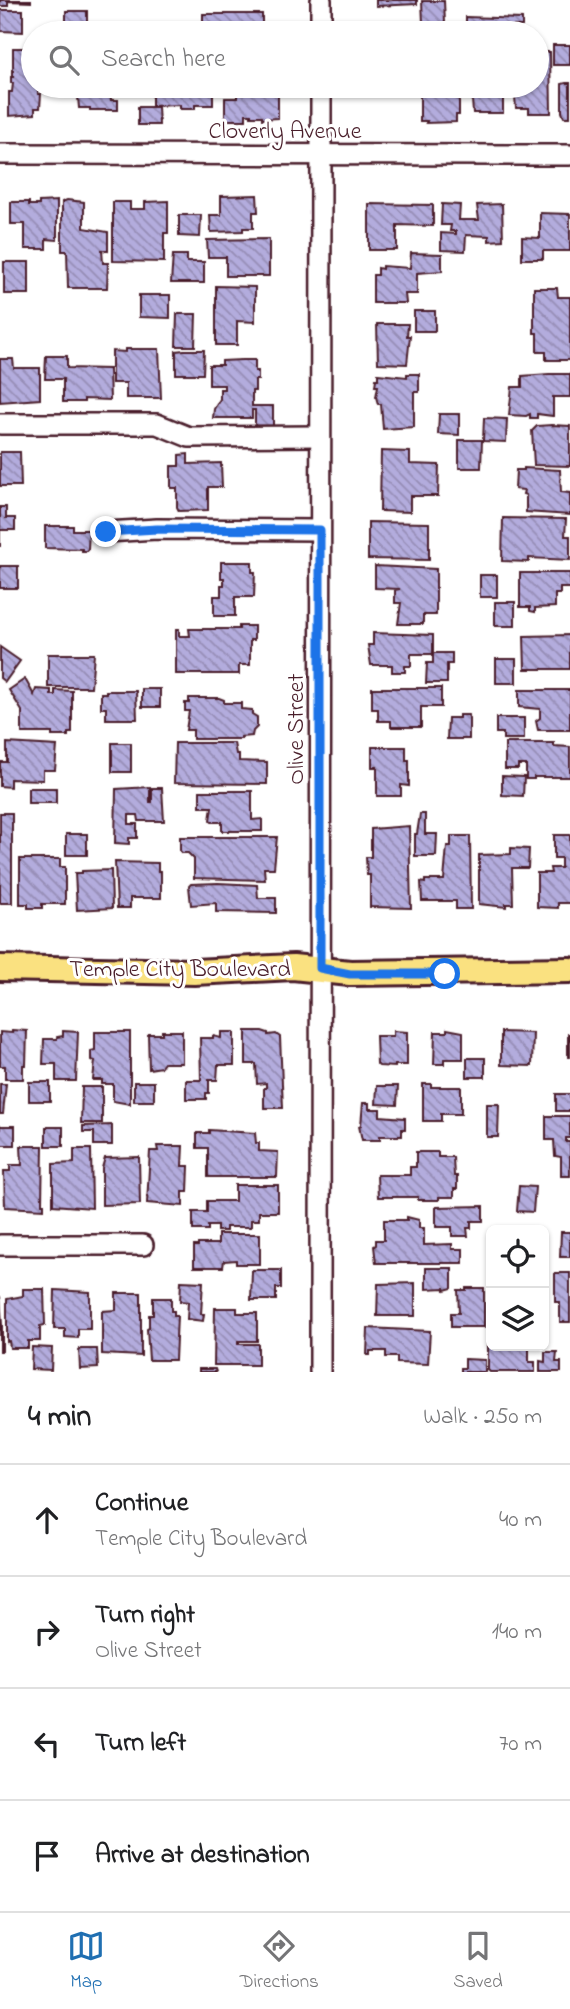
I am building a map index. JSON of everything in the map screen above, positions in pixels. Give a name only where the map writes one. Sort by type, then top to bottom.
[{"type":"main road","name":"Temple City Boulevard","points":[[0,968],[194,972],[293,967],[320,968],[350,974],[570,970]]},
{"type":"street","points":[[321,0],[321,21]]},
{"type":"street","name":"Olive Street","points":[[320,1372],[321,98]]},
{"type":"street","name":"Cloverly Avenue","points":[[0,154],[570,155]]},
{"type":"street","points":[[0,424],[157,424],[189,437],[320,436]]},
{"type":"street","points":[[106,532],[157,529],[320,530]]},
{"type":"street","points":[[0,1245],[143,1245]]},
{"type":"building","points":[[0,0],[31,2],[8,1],[8,6],[0,6]]},
{"type":"building","points":[[376,0],[417,0],[417,4],[376,6]]},
{"type":"building","points":[[422,1],[444,1],[445,21],[423,21]]},
{"type":"building","points":[[1,10],[23,10],[21,32],[1,31]]},
{"type":"building","points":[[66,11],[87,11],[87,21],[66,21]]},
{"type":"building","points":[[203,14],[262,14],[262,21],[203,21]]},
{"type":"building","points":[[466,17],[522,19],[522,21],[466,21]]},
{"type":"building","points":[[553,45],[570,45],[570,65],[553,65]]},
{"type":"building","points":[[13,48],[21,48],[21,98],[41,98],[40,108],[35,108],[35,114],[9,116],[9,92],[12,92]]},
{"type":"building","points":[[550,52],[551,113],[529,113],[529,108],[516,108],[515,98],[549,98]]},
{"type":"building","points":[[570,83],[570,117],[564,117],[562,84]]},
{"type":"building","points":[[78,98],[118,100],[118,110],[79,108]]},
{"type":"building","points":[[152,98],[213,98],[213,105],[195,105],[195,109],[180,109],[180,105],[152,106]]},
{"type":"building","points":[[225,98],[278,98],[278,118],[262,119],[262,116],[246,114],[246,120],[225,120]]},
{"type":"building","points":[[420,98],[459,98],[459,115],[456,115],[456,122],[420,121]]},
{"type":"building","points":[[472,98],[503,98],[503,113],[473,113]]},
{"type":"building","points":[[138,107],[158,107],[159,125],[138,125]]},
{"type":"building","points":[[257,195],[258,212],[253,212],[253,228],[211,232],[210,215],[221,215],[221,196]]},
{"type":"building","points":[[57,201],[57,240],[46,239],[46,249],[25,249],[25,224],[11,224],[11,202],[39,205],[39,202]]},
{"type":"building","points":[[168,201],[164,262],[113,261],[113,202],[130,202],[130,209],[145,209],[145,202]]},
{"type":"building","points":[[62,202],[84,202],[84,228],[108,232],[108,251],[102,250],[103,263],[108,263],[107,288],[68,288],[67,251],[62,251]]},
{"type":"building","points":[[369,204],[433,205],[433,226],[397,225],[397,250],[369,250]]},
{"type":"building","points":[[442,204],[460,205],[459,220],[479,220],[477,205],[502,204],[503,240],[489,241],[489,236],[466,235],[465,251],[441,250],[441,233],[456,234],[456,231],[450,231],[451,225],[441,225]]},
{"type":"building","points":[[540,213],[570,214],[570,251],[543,251],[543,259],[522,259],[522,237],[540,238]]},
{"type":"building","points":[[179,215],[201,215],[200,237],[179,236]]},
{"type":"building","points":[[269,239],[269,276],[226,276],[226,257],[208,257],[207,240]]},
{"type":"building","points":[[411,253],[442,254],[442,271],[417,273],[417,294],[405,294],[406,303],[373,303],[373,275],[378,275],[378,268],[410,268]]},
{"type":"building","points":[[173,255],[187,255],[187,262],[204,262],[204,283],[171,283]]},
{"type":"building","points":[[4,262],[29,262],[29,294],[4,294]]},
{"type":"building","points":[[216,286],[255,287],[255,322],[237,321],[237,345],[216,345]]},
{"type":"building","points":[[534,288],[557,288],[558,297],[570,297],[570,360],[546,360],[546,352],[537,352],[537,333],[534,333]]},
{"type":"building","points":[[139,295],[170,295],[170,318],[139,317]]},
{"type":"building","points":[[414,311],[435,311],[435,331],[414,331]]},
{"type":"building","points":[[177,314],[196,314],[195,346],[176,346]]},
{"type":"building","points":[[377,324],[408,324],[407,336],[410,336],[407,364],[378,363]]},
{"type":"building","points":[[126,349],[159,349],[161,398],[126,398],[126,383],[112,383],[112,351],[126,352]]},
{"type":"building","points":[[204,350],[203,374],[176,374],[176,351]]},
{"type":"building","points":[[46,356],[67,356],[67,368],[109,369],[110,400],[84,399],[84,402],[63,402],[63,379],[45,379]]},
{"type":"building","points":[[0,359],[13,359],[14,368],[40,368],[40,399],[0,402]]},
{"type":"building","points":[[255,360],[258,380],[255,380],[255,391],[252,391],[252,406],[273,406],[273,427],[255,426],[255,410],[252,410],[252,418],[213,418],[214,409],[220,399],[220,389],[224,389],[224,385],[209,385],[209,365],[222,365],[222,361]]},
{"type":"building","points":[[378,374],[407,377],[407,374],[419,374],[419,392],[414,392],[414,427],[383,429],[381,404],[378,404],[376,397],[378,386],[375,386]]},
{"type":"building","points":[[570,374],[570,397],[553,397],[553,416],[537,414],[537,418],[530,418],[530,414],[509,415],[512,387],[522,387],[522,376]]},
{"type":"building","points":[[439,414],[459,414],[459,435],[438,434]]},
{"type":"building","points":[[484,418],[507,419],[506,442],[483,441]]},
{"type":"building","points":[[537,426],[570,426],[570,466],[534,465],[532,431]]},
{"type":"building","points":[[459,440],[482,440],[481,468],[459,468]]},
{"type":"building","points":[[381,451],[410,452],[410,464],[439,465],[438,496],[410,496],[410,512],[380,511]]},
{"type":"building","points":[[0,452],[20,452],[21,486],[0,486]]},
{"type":"building","points":[[188,454],[188,464],[221,463],[222,487],[208,487],[208,510],[179,511],[177,507],[177,488],[171,488],[171,466],[179,466],[179,455]]},
{"type":"building","points":[[516,470],[560,470],[561,492],[570,493],[570,515],[526,512],[524,490],[515,489]]},
{"type":"building","points":[[0,507],[6,507],[6,518],[15,518],[15,530],[0,530]]},
{"type":"building","points":[[503,518],[566,519],[565,536],[570,536],[570,560],[529,558],[529,562],[502,561]]},
{"type":"building","points":[[368,522],[429,523],[429,560],[368,559]]},
{"type":"building","points":[[45,526],[73,526],[73,530],[89,530],[88,549],[82,551],[45,548]]},
{"type":"building","points":[[221,562],[252,562],[252,572],[255,572],[254,597],[235,597],[235,616],[214,616],[214,596],[221,596],[221,585],[224,585]]},
{"type":"building","points":[[0,566],[18,566],[18,588],[0,588]]},
{"type":"building","points":[[375,566],[436,569],[436,615],[423,615],[423,624],[398,624],[401,603],[395,603],[395,590],[400,589],[375,588]]},
{"type":"building","points":[[520,573],[570,573],[570,588],[560,588],[560,594],[555,594],[555,607],[535,608],[535,612],[530,611],[530,607],[520,607]]},
{"type":"building","points":[[480,575],[497,575],[497,597],[480,597]]},
{"type":"building","points":[[495,602],[515,602],[515,626],[495,626]]},
{"type":"building","points":[[239,626],[254,626],[254,640],[250,640],[250,665],[239,665],[239,674],[176,674],[176,629],[179,629],[179,636],[190,636],[189,629],[239,629]]},
{"type":"building","points":[[373,633],[433,635],[433,653],[452,653],[452,664],[447,664],[447,683],[426,683],[427,663],[433,663],[433,654],[411,654],[411,666],[405,666],[405,672],[392,672],[392,665],[371,665],[368,645],[373,645]]},
{"type":"building","points":[[570,635],[570,669],[525,669],[524,636]]},
{"type":"building","points":[[0,647],[20,661],[5,682],[0,678]]},
{"type":"building","points":[[48,654],[94,654],[91,687],[48,687]]},
{"type":"building","points":[[496,659],[516,659],[516,683],[496,683]]},
{"type":"building","points":[[25,679],[34,695],[36,689],[51,690],[51,695],[55,695],[55,690],[72,691],[72,733],[68,733],[68,736],[52,736],[52,733],[22,733],[22,711],[9,690]]},
{"type":"building","points":[[372,688],[441,688],[441,707],[421,707],[421,727],[391,727],[391,721],[378,721],[378,709],[372,709]]},
{"type":"building","points":[[142,689],[160,689],[160,707],[142,707]]},
{"type":"building","points":[[519,690],[570,690],[570,730],[538,730],[536,721],[540,718],[540,709],[519,707]]},
{"type":"building","points":[[136,691],[137,719],[106,719],[106,708],[101,708],[101,693]]},
{"type":"building","points":[[189,698],[219,698],[224,700],[224,703],[241,703],[241,709],[252,710],[252,714],[257,717],[257,727],[252,736],[241,739],[193,739],[193,730],[186,730],[189,711],[185,711],[185,703],[189,703]]},
{"type":"building","points":[[459,715],[468,715],[469,739],[447,739],[448,718],[459,718]]},
{"type":"building","points":[[496,718],[524,718],[524,739],[503,739],[503,733],[496,733]]},
{"type":"building","points":[[7,743],[57,746],[55,770],[43,770],[43,780],[10,779],[10,787],[0,786],[0,762],[7,762]]},
{"type":"building","points":[[112,743],[131,743],[131,772],[112,772]]},
{"type":"building","points":[[175,743],[234,743],[239,761],[267,762],[267,784],[174,783]]},
{"type":"building","points":[[505,743],[554,743],[554,746],[570,747],[570,777],[526,779],[526,765],[518,765],[518,769],[505,769]]},
{"type":"building","points":[[372,747],[406,747],[409,786],[401,785],[401,796],[377,796],[377,767],[372,767]]},
{"type":"building","points":[[502,776],[524,777],[523,796],[502,795]]},
{"type":"building","points":[[150,787],[150,802],[152,788],[162,788],[164,821],[139,821],[138,815],[129,815],[129,824],[137,824],[137,838],[129,838],[129,844],[115,843],[116,789]]},
{"type":"building","points":[[28,788],[56,788],[56,803],[28,803]]},
{"type":"building","points":[[200,791],[252,791],[252,820],[262,819],[262,831],[222,831],[222,822],[210,820],[212,807],[200,807]]},
{"type":"building","points":[[0,813],[12,813],[12,903],[0,903]]},
{"type":"building","points":[[420,814],[425,814],[425,834],[437,834],[436,856],[415,856],[415,834]]},
{"type":"building","points":[[409,826],[411,908],[370,907],[370,875],[367,875],[366,857],[371,857],[371,829]]},
{"type":"building","points":[[66,834],[87,834],[87,855],[66,855]]},
{"type":"building","points":[[554,835],[570,835],[570,903],[558,903],[558,908],[537,907],[537,873],[551,873],[550,868],[561,868],[561,858],[554,858]]},
{"type":"building","points":[[451,836],[470,836],[471,909],[456,909],[456,901],[422,901],[421,882],[444,880],[447,846],[451,846]]},
{"type":"building","points":[[180,837],[277,837],[274,868],[264,868],[265,880],[194,878],[194,859],[188,853],[180,851]]},
{"type":"building","points":[[511,848],[529,849],[528,868],[512,868],[513,904],[506,904],[506,907],[479,904],[479,855],[511,854]]},
{"type":"building","points":[[20,859],[60,859],[60,867],[65,867],[65,904],[42,904],[42,908],[28,908],[28,904],[20,904]]},
{"type":"building","points":[[115,862],[158,863],[158,871],[161,871],[161,898],[130,898],[130,908],[117,908]]},
{"type":"building","points":[[111,870],[112,908],[77,910],[75,873]]},
{"type":"building","points":[[191,884],[257,885],[258,898],[276,898],[276,913],[216,912],[216,903],[191,905]]},
{"type":"building","points":[[447,1029],[463,1032],[463,1059],[444,1059],[444,1064],[434,1064],[435,1032],[447,1032]]},
{"type":"building","points":[[12,1030],[27,1031],[23,1079],[5,1079],[5,1066],[0,1066],[0,1032],[12,1033]]},
{"type":"building","points":[[63,1031],[78,1032],[76,1081],[56,1081],[56,1064],[43,1064],[44,1039],[57,1039],[63,1036]]},
{"type":"building","points":[[162,1031],[182,1031],[182,1063],[164,1063],[161,1067],[149,1069],[148,1034],[162,1034]]},
{"type":"building","points":[[246,1031],[262,1031],[280,1037],[283,1108],[264,1108],[266,1083],[257,1084],[256,1064],[246,1064]]},
{"type":"building","points":[[393,1031],[407,1032],[407,1065],[379,1066],[376,1036],[393,1036]]},
{"type":"building","points":[[95,1032],[130,1032],[130,1104],[113,1101],[113,1084],[102,1084],[102,1080],[93,1080],[95,1061],[91,1060],[91,1051],[95,1050]]},
{"type":"building","points":[[221,1032],[234,1032],[234,1065],[218,1065],[217,1080],[209,1080],[206,1099],[186,1099],[186,1080],[201,1080],[200,1038],[221,1038]]},
{"type":"building","points":[[501,1032],[533,1033],[532,1066],[501,1065]]},
{"type":"building","points":[[570,1034],[570,1057],[568,1057]]},
{"type":"building","points":[[467,1058],[485,1058],[485,1077],[467,1077]]},
{"type":"building","points":[[29,1082],[50,1082],[50,1101],[29,1101]]},
{"type":"building","points":[[134,1082],[154,1082],[154,1101],[134,1101]]},
{"type":"building","points":[[0,1084],[6,1084],[3,1114],[0,1114]]},
{"type":"building","points":[[423,1084],[431,1084],[431,1087],[461,1087],[461,1114],[441,1114],[441,1121],[423,1121]]},
{"type":"building","points":[[377,1086],[398,1086],[397,1105],[376,1104]]},
{"type":"building","points":[[82,1087],[102,1087],[102,1123],[81,1123]]},
{"type":"building","points":[[556,1094],[570,1094],[570,1111],[556,1111]]},
{"type":"building","points":[[363,1103],[369,1103],[369,1109],[380,1109],[380,1116],[405,1118],[402,1136],[380,1136],[380,1140],[362,1140],[359,1126]]},
{"type":"building","points":[[487,1104],[499,1104],[498,1137],[487,1137]]},
{"type":"building","points":[[546,1116],[570,1116],[570,1138],[566,1138],[566,1142],[570,1142],[570,1176],[561,1176],[561,1157],[555,1156],[554,1140],[546,1140]]},
{"type":"building","points":[[112,1125],[112,1145],[94,1145],[94,1132],[83,1132],[83,1126]]},
{"type":"building","points":[[0,1126],[15,1126],[15,1145],[0,1145]]},
{"type":"building","points":[[46,1127],[63,1127],[63,1146],[46,1146]]},
{"type":"building","points":[[209,1130],[255,1133],[259,1151],[278,1152],[277,1177],[208,1177],[208,1148],[197,1148],[197,1133],[209,1133]]},
{"type":"building","points":[[21,1146],[43,1146],[44,1209],[5,1207],[4,1171],[10,1171],[10,1165],[22,1165]]},
{"type":"building","points":[[157,1146],[183,1146],[182,1166],[189,1166],[188,1192],[183,1192],[183,1206],[147,1203],[150,1151],[158,1151]]},
{"type":"building","points":[[74,1149],[91,1149],[92,1208],[53,1205],[53,1164],[74,1163]]},
{"type":"building","points":[[416,1152],[438,1152],[438,1157],[453,1157],[454,1176],[457,1176],[454,1197],[418,1200],[418,1197],[378,1197],[377,1175],[410,1175],[410,1167],[416,1167]]},
{"type":"building","points":[[139,1157],[140,1204],[102,1205],[102,1168],[105,1158]]},
{"type":"building","points":[[235,1185],[278,1185],[278,1212],[259,1212],[259,1220],[251,1220],[251,1227],[226,1227],[226,1231],[217,1231],[217,1226],[208,1226],[208,1230],[193,1230],[193,1212],[207,1212],[207,1201],[235,1201]]},
{"type":"building","points":[[519,1186],[535,1187],[533,1212],[517,1211]]},
{"type":"building","points":[[483,1206],[483,1221],[471,1221],[471,1228],[467,1228],[468,1236],[452,1236],[452,1227],[436,1227],[436,1207]]},
{"type":"building","points":[[407,1217],[419,1220],[419,1228],[424,1228],[424,1245],[452,1244],[452,1249],[463,1249],[463,1263],[376,1263],[374,1246],[376,1240],[384,1240],[384,1220],[407,1220]]},
{"type":"building","points":[[561,1232],[570,1232],[570,1257],[560,1257]]},
{"type":"building","points":[[218,1234],[260,1234],[260,1264],[236,1264],[236,1260],[224,1261],[223,1267],[194,1267],[194,1246],[218,1244]]},
{"type":"building","points":[[426,1268],[452,1268],[452,1288],[426,1289]]},
{"type":"building","points":[[252,1270],[281,1270],[281,1288],[276,1288],[276,1300],[251,1300]]},
{"type":"building","points":[[555,1273],[570,1273],[570,1322],[560,1322],[560,1302],[555,1302]]},
{"type":"building","points":[[181,1281],[203,1282],[203,1321],[187,1319],[188,1302],[180,1301]]},
{"type":"building","points":[[415,1283],[415,1316],[377,1316],[378,1284]]},
{"type":"building","points":[[484,1288],[484,1327],[451,1327],[451,1313],[459,1313],[458,1290]]},
{"type":"building","points":[[23,1289],[44,1289],[45,1325],[40,1326],[40,1341],[28,1341],[28,1348],[10,1348],[9,1341],[7,1342],[7,1299],[23,1296]]},
{"type":"building","points":[[55,1290],[90,1292],[90,1329],[78,1329],[78,1338],[65,1337],[65,1329],[54,1329]]},
{"type":"building","points":[[116,1293],[141,1293],[141,1356],[102,1354],[102,1311],[116,1310]]},
{"type":"building","points":[[0,1296],[2,1325],[2,1351],[0,1351]]},
{"type":"building","points":[[153,1298],[171,1298],[171,1311],[177,1316],[175,1360],[149,1360],[147,1329],[149,1315],[153,1315]]},
{"type":"building","points":[[215,1308],[237,1308],[237,1313],[257,1313],[257,1341],[238,1341],[238,1344],[258,1344],[258,1365],[214,1365]]},
{"type":"building","points":[[368,1328],[430,1331],[428,1364],[397,1363],[397,1357],[386,1357],[386,1351],[370,1351],[370,1355],[367,1355]]},
{"type":"building","points":[[32,1347],[52,1348],[51,1370],[31,1369]]},
{"type":"building","points":[[79,1349],[97,1349],[98,1368],[80,1369]]},
{"type":"building","points":[[488,1351],[529,1351],[529,1362],[535,1362],[535,1372],[488,1370]]},
{"type":"building","points":[[545,1352],[557,1352],[556,1362],[561,1362],[561,1372],[540,1372],[540,1361],[545,1362]]},
{"type":"building","points":[[465,1359],[485,1360],[485,1372],[461,1372],[461,1368],[465,1368]]},
{"type":"building","points":[[199,1369],[215,1369],[216,1372],[199,1372]]},
{"type":"route","points":[[106,532],[157,529],[320,530],[320,968],[350,974],[445,974]]}]
